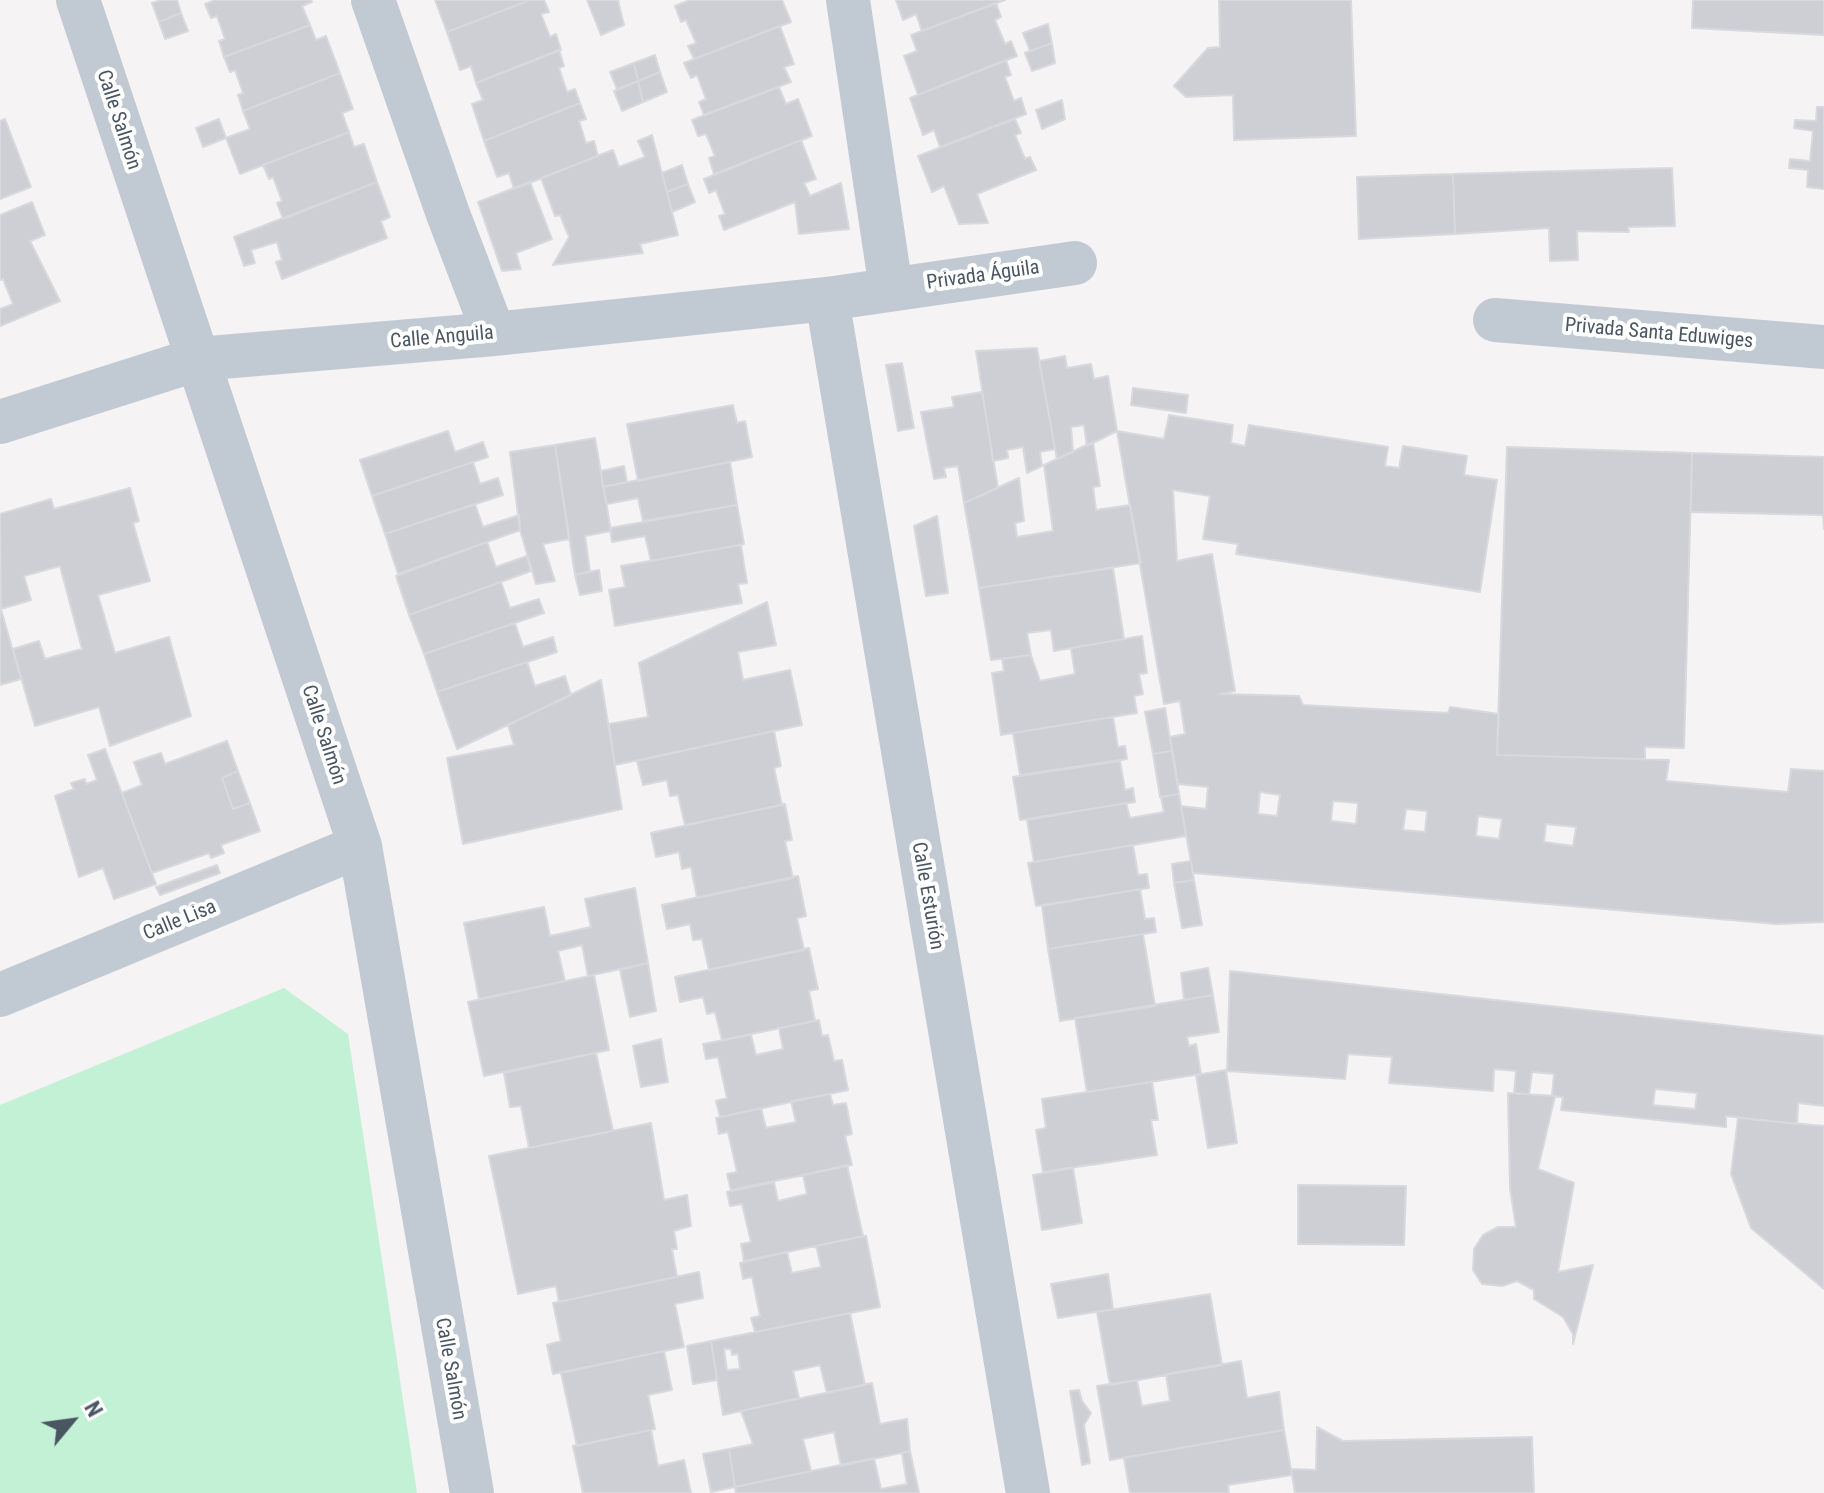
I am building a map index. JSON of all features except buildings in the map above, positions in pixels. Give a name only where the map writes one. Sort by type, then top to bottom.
[{"type":"street","name":"Calle Salmón","points":[[78,0],[360,846],[472,1493]]},
{"type":"street","points":[[373,0],[494,334]]},
{"type":"street","points":[[848,0],[891,289]]},
{"type":"street","name":"Privada Águila","points":[[891,289],[1075,263]]},
{"type":"street","name":"Calle Anguila","points":[[0,422],[198,359],[494,334],[827,299],[891,289]]},
{"type":"street","name":"Calle Esturión","points":[[827,299],[1028,1493]]},
{"type":"street","name":"Privada Santa Eduwiges","points":[[1495,320],[1824,347]]},
{"type":"street","name":"Calle Lisa","points":[[0,995],[360,846]]},
{"type":"green space","points":[[284,988],[348,1034],[417,1493],[0,1493],[0,1105]]}]
